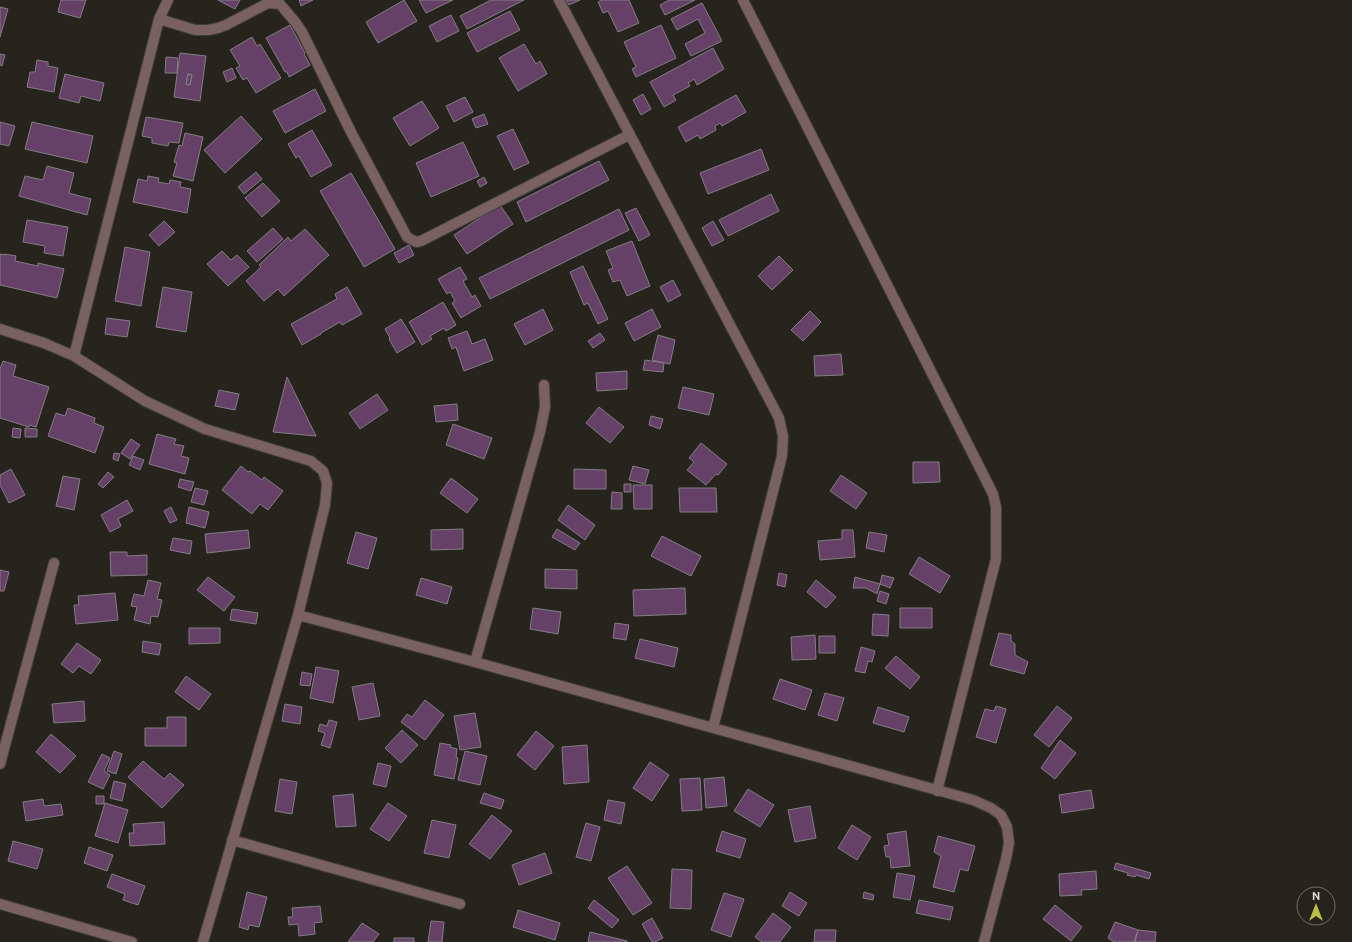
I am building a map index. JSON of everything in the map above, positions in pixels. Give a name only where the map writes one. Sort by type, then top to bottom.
[{"type":"street","points":[[74,356],[159,19],[168,0]]},
{"type":"street","points":[[559,0],[779,418],[783,436],[782,456],[713,728]]},
{"type":"street","points":[[743,0],[993,494],[996,507],[996,559],[938,791]]},
{"type":"street","points":[[159,19],[195,30],[208,30],[226,25],[268,3],[280,4],[302,32],[351,132],[407,237],[416,242],[421,241],[629,135]]},
{"type":"street","points":[[0,329],[44,343],[74,356],[131,393],[171,414],[205,429],[311,461],[322,471],[327,483],[325,505],[298,615],[203,942]]},
{"type":"street","points":[[475,662],[540,432],[545,407],[544,385]]},
{"type":"street","points":[[0,764],[54,564]]},
{"type":"street","points":[[298,615],[475,662],[973,800],[991,808],[1001,815],[1007,827],[1009,843],[984,942]]},
{"type":"street","points":[[232,840],[460,904]]},
{"type":"street","points":[[0,904],[132,942]]},
{"type":"building","points":[[61,0],[86,0],[80,18],[58,12]]},
{"type":"building","points":[[218,0],[240,0],[235,9]]},
{"type":"building","points":[[299,0],[313,0],[301,6]]},
{"type":"building","points":[[404,0],[417,21],[378,43],[366,22]]},
{"type":"building","points":[[419,0],[453,0],[426,13]]},
{"type":"building","points":[[491,0],[524,0],[467,29],[460,16]]},
{"type":"building","points":[[566,0],[580,0],[569,5]]},
{"type":"building","points":[[602,0],[629,0],[639,23],[618,32],[608,11],[603,13],[598,2]]},
{"type":"building","points":[[669,0],[695,0],[665,15],[660,5]]},
{"type":"building","points":[[702,3],[722,41],[691,56],[685,44],[705,33],[698,19],[677,30],[671,19]]},
{"type":"building","points":[[0,7],[8,9],[0,37]]},
{"type":"building","points":[[510,11],[520,30],[477,52],[467,33]]},
{"type":"building","points":[[451,15],[459,31],[437,42],[429,26]]},
{"type":"building","points":[[290,25],[310,65],[289,77],[266,38]]},
{"type":"building","points":[[661,25],[676,58],[636,77],[632,69],[636,67],[624,42]]},
{"type":"building","points":[[252,37],[257,46],[260,44],[281,78],[256,93],[247,78],[243,80],[236,68],[240,66],[230,50]]},
{"type":"building","points":[[524,44],[536,64],[540,61],[547,74],[518,91],[499,58]]},
{"type":"building","points":[[713,48],[724,69],[697,85],[694,79],[688,83],[690,86],[673,95],[676,100],[664,107],[650,82]]},
{"type":"building","points":[[180,53],[206,56],[200,101],[174,97]],"holes":[[[188,74],[192,75],[190,85],[186,84]]]},
{"type":"building","points":[[0,54],[5,55],[2,66],[0,65]]},
{"type":"building","points":[[166,57],[178,58],[177,73],[165,73]]},
{"type":"building","points":[[37,60],[48,62],[48,66],[58,68],[54,92],[27,87],[30,72],[35,72]]},
{"type":"building","points":[[232,68],[236,78],[227,82],[223,72]]},
{"type":"building","points":[[65,74],[104,83],[100,101],[81,96],[79,103],[59,98]]},
{"type":"building","points":[[188,74],[192,75],[190,85],[186,84]]},
{"type":"building","points":[[315,89],[326,111],[285,133],[273,111]]},
{"type":"building","points":[[643,94],[651,109],[641,115],[633,100]]},
{"type":"building","points":[[736,95],[746,112],[722,126],[720,123],[715,126],[716,130],[700,139],[698,135],[686,142],[678,127]]},
{"type":"building","points":[[465,97],[473,112],[454,122],[446,106]]},
{"type":"building","points":[[422,101],[439,128],[410,146],[393,118]]},
{"type":"building","points":[[484,114],[488,124],[476,128],[472,119]]},
{"type":"building","points":[[241,116],[262,139],[225,173],[204,150]]},
{"type":"building","points":[[146,117],[183,123],[179,143],[169,142],[168,146],[152,143],[152,138],[142,136]]},
{"type":"building","points":[[0,122],[15,126],[9,146],[0,144]]},
{"type":"building","points":[[32,122],[93,136],[87,163],[25,149]]},
{"type":"building","points":[[513,129],[529,163],[514,170],[497,136]]},
{"type":"building","points":[[312,130],[332,165],[311,177],[299,156],[296,158],[288,144]]},
{"type":"building","points":[[185,133],[203,137],[193,181],[173,176],[177,163],[174,162],[179,145],[182,146]]},
{"type":"building","points":[[463,142],[479,176],[431,197],[416,163]]},
{"type":"building","points":[[761,149],[769,170],[708,194],[700,173]]},
{"type":"building","points":[[599,161],[609,180],[526,222],[517,202]]},
{"type":"building","points":[[47,166],[74,173],[69,193],[91,199],[87,215],[19,196],[25,176],[43,180]]},
{"type":"building","points":[[256,172],[262,179],[244,194],[238,187]]},
{"type":"building","points":[[351,173],[395,249],[364,267],[320,191]]},
{"type":"building","points":[[148,176],[159,178],[158,182],[169,184],[170,180],[181,182],[180,187],[191,189],[187,213],[133,202],[138,179],[147,181]]},
{"type":"building","points":[[484,177],[487,183],[480,187],[477,181]]},
{"type":"building","points":[[263,183],[280,201],[262,217],[245,198]]},
{"type":"building","points":[[771,194],[779,211],[728,236],[719,220]]},
{"type":"building","points":[[500,205],[513,224],[467,254],[454,235]]},
{"type":"building","points":[[636,208],[650,235],[639,241],[625,213]]},
{"type":"building","points":[[619,209],[629,230],[490,299],[479,278]]},
{"type":"building","points":[[27,220],[68,227],[63,256],[44,253],[45,246],[23,242]]},
{"type":"building","points":[[164,221],[175,232],[159,246],[149,235]]},
{"type":"building","points":[[713,221],[724,240],[712,246],[702,228]]},
{"type":"building","points":[[273,228],[283,239],[257,262],[247,251]]},
{"type":"building","points":[[305,229],[329,255],[284,296],[278,289],[264,301],[246,281],[261,267],[259,265],[288,237],[291,241]]},
{"type":"building","points":[[632,241],[650,286],[627,296],[620,280],[613,282],[608,270],[613,268],[606,251]]},
{"type":"building","points":[[409,245],[414,255],[399,263],[394,253]]},
{"type":"building","points":[[125,247],[150,252],[141,306],[115,301]]},
{"type":"building","points":[[222,251],[231,260],[237,255],[249,267],[228,286],[207,264]]},
{"type":"building","points":[[0,254],[16,256],[15,261],[38,266],[38,263],[64,269],[57,298],[0,285]]},
{"type":"building","points":[[779,256],[793,270],[772,290],[758,276]]},
{"type":"building","points":[[583,266],[608,319],[598,324],[588,303],[584,305],[570,272]]},
{"type":"building","points":[[460,267],[467,279],[463,281],[472,297],[475,295],[481,306],[461,318],[452,303],[455,301],[450,292],[447,294],[438,279]]},
{"type":"building","points":[[673,280],[681,295],[668,302],[660,287]]},
{"type":"building","points":[[163,287],[192,292],[186,332],[156,327]]},
{"type":"building","points":[[347,287],[362,314],[342,325],[340,322],[302,345],[291,324],[337,299],[335,294]]},
{"type":"building","points":[[443,302],[456,325],[446,331],[444,328],[430,336],[432,339],[422,345],[409,322]]},
{"type":"building","points":[[543,309],[553,330],[525,345],[514,324]]},
{"type":"building","points":[[652,309],[661,327],[634,341],[625,323]]},
{"type":"building","points":[[810,311],[821,322],[803,341],[791,330]]},
{"type":"building","points":[[107,318],[130,321],[127,337],[105,334]]},
{"type":"building","points":[[401,319],[415,342],[397,353],[385,329]]},
{"type":"building","points":[[467,331],[472,344],[485,339],[493,360],[464,371],[456,347],[452,349],[448,338]]},
{"type":"building","points":[[600,333],[605,340],[593,348],[588,341]]},
{"type":"building","points":[[658,335],[675,340],[670,364],[652,360]]},
{"type":"building","points":[[841,354],[843,375],[815,376],[814,356]]},
{"type":"building","points":[[645,360],[664,363],[663,372],[643,370]]},
{"type":"building","points":[[3,361],[16,365],[13,376],[49,387],[36,427],[30,425],[29,427],[0,418],[0,369]]},
{"type":"building","points":[[627,371],[627,389],[597,391],[596,373]]},
{"type":"building","points":[[287,377],[316,436],[273,432]]},
{"type":"building","points":[[683,387],[714,394],[709,415],[678,408]]},
{"type":"building","points":[[219,390],[239,394],[235,410],[215,406]]},
{"type":"building","points":[[377,394],[388,410],[360,429],[349,413]]},
{"type":"building","points":[[457,404],[458,420],[436,422],[434,406]]},
{"type":"building","points":[[599,407],[624,427],[610,443],[586,423]]},
{"type":"building","points":[[68,408],[95,418],[94,423],[104,427],[95,453],[48,436],[56,413],[65,416]]},
{"type":"building","points":[[651,416],[663,419],[660,429],[649,425]]},
{"type":"building","points":[[453,424],[492,438],[484,459],[446,445]]},
{"type":"building","points":[[13,428],[21,429],[20,438],[12,437]]},
{"type":"building","points":[[25,428],[37,429],[37,437],[25,437]]},
{"type":"building","points":[[157,434],[176,439],[174,444],[184,446],[181,456],[189,458],[185,474],[149,464]]},
{"type":"building","points":[[131,439],[140,445],[130,459],[121,453]]},
{"type":"building","points":[[701,443],[727,464],[718,475],[716,474],[706,485],[687,470],[694,462],[689,458]]},
{"type":"building","points":[[114,453],[120,454],[118,461],[113,459]]},
{"type":"building","points":[[133,456],[144,460],[140,470],[129,465]]},
{"type":"building","points":[[913,462],[939,462],[940,482],[913,483]]},
{"type":"building","points":[[241,466],[262,480],[264,477],[283,491],[268,510],[260,504],[252,514],[222,490]]},
{"type":"building","points":[[633,466],[649,470],[645,484],[629,480]]},
{"type":"building","points":[[11,469],[25,495],[9,503],[0,485],[0,475]]},
{"type":"building","points":[[574,469],[606,470],[606,489],[574,489]]},
{"type":"building","points":[[108,472],[114,477],[103,488],[98,484]]},
{"type":"building","points":[[841,475],[867,493],[856,509],[830,491]]},
{"type":"building","points":[[63,476],[80,479],[74,510],[56,506]]},
{"type":"building","points":[[451,478],[478,499],[467,513],[440,493]]},
{"type":"building","points":[[180,479],[194,482],[191,491],[178,487]]},
{"type":"building","points":[[624,484],[631,484],[631,492],[624,492]]},
{"type":"building","points":[[633,485],[652,485],[652,509],[634,509]]},
{"type":"building","points":[[195,488],[208,491],[204,505],[191,502]]},
{"type":"building","points":[[679,488],[716,488],[717,512],[680,512]]},
{"type":"building","points":[[612,492],[622,493],[622,509],[611,509]]},
{"type":"building","points":[[127,500],[133,511],[118,519],[121,526],[110,532],[101,515]]},
{"type":"building","points":[[568,505],[595,525],[585,540],[558,520]]},
{"type":"building","points":[[171,507],[177,520],[170,523],[164,511]]},
{"type":"building","points":[[189,507],[209,512],[205,528],[186,523]]},
{"type":"building","points":[[463,529],[463,549],[431,550],[431,530]]},
{"type":"building","points":[[557,529],[580,543],[575,550],[552,537]]},
{"type":"building","points":[[248,530],[250,548],[207,553],[205,534]]},
{"type":"building","points":[[842,530],[853,530],[855,557],[820,560],[818,541],[842,539]]},
{"type":"building","points":[[356,532],[377,538],[368,569],[347,563]]},
{"type":"building","points":[[869,532],[887,535],[884,552],[866,548]]},
{"type":"building","points":[[662,536],[701,556],[691,576],[651,556]]},
{"type":"building","points":[[173,538],[192,541],[190,554],[170,550]]},
{"type":"building","points":[[110,552],[127,552],[127,556],[147,555],[147,575],[111,576]]},
{"type":"building","points":[[919,557],[950,576],[940,593],[909,574]]},
{"type":"building","points":[[545,569],[577,570],[577,589],[545,588]]},
{"type":"building","points":[[0,570],[9,572],[4,591],[0,591]]},
{"type":"building","points":[[779,573],[787,575],[785,587],[777,585]]},
{"type":"building","points":[[882,575],[894,578],[890,588],[880,584]]},
{"type":"building","points":[[208,577],[235,597],[224,611],[197,590]]},
{"type":"building","points":[[855,577],[880,584],[877,594],[866,588],[853,588]]},
{"type":"building","points":[[421,578],[452,587],[447,604],[416,595]]},
{"type":"building","points":[[148,580],[161,583],[157,599],[162,600],[158,617],[151,616],[150,624],[134,620],[137,607],[131,606],[134,594],[144,596]]},
{"type":"building","points":[[816,580],[836,597],[826,608],[807,592]]},
{"type":"building","points":[[685,588],[686,614],[634,616],[633,590]]},
{"type":"building","points":[[880,591],[889,594],[886,604],[877,601]]},
{"type":"building","points":[[115,593],[118,620],[76,624],[74,605],[79,605],[78,596]]},
{"type":"building","points":[[533,608],[561,612],[558,634],[530,629]]},
{"type":"building","points":[[900,608],[932,608],[932,628],[900,628]]},
{"type":"building","points":[[232,609],[258,613],[256,624],[230,620]]},
{"type":"building","points":[[873,614],[889,615],[888,636],[872,635]]},
{"type":"building","points":[[615,623],[629,625],[626,640],[613,638]]},
{"type":"building","points":[[189,628],[220,628],[220,643],[189,644]]},
{"type":"building","points":[[999,633],[1011,635],[1011,641],[1015,644],[1015,655],[1028,662],[1024,674],[990,665]]},
{"type":"building","points":[[815,635],[816,659],[792,660],[791,637]]},
{"type":"building","points":[[819,636],[835,636],[835,653],[819,653]]},
{"type":"building","points":[[640,639],[678,648],[674,667],[635,658]]},
{"type":"building","points":[[143,641],[161,644],[159,655],[142,652]]},
{"type":"building","points":[[77,643],[101,660],[91,674],[79,666],[73,673],[61,664]]},
{"type":"building","points":[[861,647],[875,651],[872,662],[868,661],[865,673],[855,671]]},
{"type":"building","points":[[896,656],[920,677],[910,689],[885,668]]},
{"type":"building","points":[[316,667],[339,671],[333,703],[310,698]]},
{"type":"building","points":[[302,672],[312,674],[310,686],[300,685]]},
{"type":"building","points":[[186,676],[211,694],[199,710],[175,692]]},
{"type":"building","points":[[780,679],[812,690],[805,710],[773,699]]},
{"type":"building","points":[[373,683],[380,716],[359,720],[352,687]]},
{"type":"building","points":[[825,693],[844,698],[837,721],[818,715]]},
{"type":"building","points":[[425,700],[444,715],[425,740],[401,722],[407,714],[412,717]]},
{"type":"building","points":[[84,701],[85,721],[54,723],[52,704]]},
{"type":"building","points":[[285,704],[302,707],[300,724],[282,721]]},
{"type":"building","points":[[996,706],[1006,709],[996,743],[976,737],[985,709],[994,711]]},
{"type":"building","points":[[1057,706],[1072,718],[1049,747],[1034,735]]},
{"type":"building","points":[[878,707],[909,717],[904,732],[873,723]]},
{"type":"building","points":[[475,713],[481,747],[460,750],[454,716]]},
{"type":"building","points":[[167,717],[186,717],[186,746],[145,746],[145,728],[167,728]]},
{"type":"building","points":[[329,720],[337,722],[330,748],[321,745],[325,733],[318,731],[320,724],[327,726]]},
{"type":"building","points":[[402,730],[418,745],[401,763],[385,748]]},
{"type":"building","points":[[536,731],[554,746],[535,770],[517,755]]},
{"type":"building","points":[[51,734],[76,756],[60,773],[36,752]]},
{"type":"building","points":[[1060,740],[1076,753],[1055,779],[1041,768]]},
{"type":"building","points":[[440,743],[451,745],[450,747],[457,749],[456,757],[458,758],[454,779],[434,775]]},
{"type":"building","points":[[587,745],[589,782],[564,784],[562,747]]},
{"type":"building","points":[[114,751],[122,754],[116,774],[107,771]]},
{"type":"building","points":[[465,751],[487,756],[480,785],[458,780]]},
{"type":"building","points":[[102,754],[110,758],[104,771],[110,775],[103,789],[88,782]]},
{"type":"building","points":[[143,761],[164,779],[170,773],[184,785],[162,808],[128,777]]},
{"type":"building","points":[[650,762],[669,775],[652,801],[633,788]]},
{"type":"building","points":[[378,763],[391,766],[386,787],[373,784]]},
{"type":"building","points":[[724,777],[727,806],[706,808],[704,779]]},
{"type":"building","points":[[700,778],[702,810],[682,811],[680,779]]},
{"type":"building","points":[[280,779],[297,782],[292,814],[275,811]]},
{"type":"building","points":[[114,781],[126,784],[122,801],[110,798]]},
{"type":"building","points":[[748,789],[774,805],[760,827],[734,811]]},
{"type":"building","points":[[1091,790],[1094,808],[1062,813],[1059,795]]},
{"type":"building","points":[[484,793],[504,800],[501,809],[480,803]]},
{"type":"building","points":[[353,794],[356,826],[336,827],[333,796]]},
{"type":"building","points":[[96,796],[104,796],[104,804],[96,804]]},
{"type":"building","points":[[43,799],[44,806],[61,804],[63,815],[26,821],[23,802]]},
{"type":"building","points":[[608,800],[625,803],[621,824],[604,820]]},
{"type":"building","points":[[105,803],[128,810],[118,843],[95,836]]},
{"type":"building","points":[[388,803],[407,816],[389,841],[370,829]]},
{"type":"building","points":[[810,806],[816,838],[795,842],[788,810]]},
{"type":"building","points":[[492,815],[512,831],[490,859],[469,844]]},
{"type":"building","points":[[432,820],[456,825],[449,858],[424,853]]},
{"type":"building","points":[[164,822],[165,844],[130,846],[129,833],[134,833],[133,824]]},
{"type":"building","points":[[586,823],[600,827],[591,861],[576,857]]},
{"type":"building","points":[[852,825],[871,837],[857,860],[838,848]]},
{"type":"building","points":[[722,831],[746,839],[740,858],[716,851]]},
{"type":"building","points":[[906,831],[910,866],[891,868],[890,857],[886,857],[884,846],[889,845],[887,834]]},
{"type":"building","points":[[938,836],[975,846],[968,871],[960,869],[954,892],[933,887],[941,856],[934,852]]},
{"type":"building","points":[[13,841],[43,849],[37,869],[8,861]]},
{"type":"building","points":[[89,847],[113,855],[107,871],[84,863]]},
{"type":"building","points":[[545,853],[552,873],[519,885],[512,865]]},
{"type":"building","points":[[1116,863],[1151,873],[1149,879],[1136,875],[1135,877],[1127,875],[1128,873],[1114,869]]},
{"type":"building","points":[[627,866],[652,903],[633,915],[608,878]]},
{"type":"building","points":[[672,869],[692,870],[691,909],[670,908]]},
{"type":"building","points":[[1096,871],[1097,889],[1081,890],[1082,895],[1060,896],[1059,874]]},
{"type":"building","points":[[897,873],[915,876],[910,900],[893,897]]},
{"type":"building","points":[[112,874],[145,886],[138,905],[123,900],[125,894],[107,887]]},
{"type":"building","points":[[247,892],[267,897],[259,927],[249,925],[248,930],[239,927]]},
{"type":"building","points":[[790,892],[807,903],[799,916],[782,906]]},
{"type":"building","points":[[864,892],[874,895],[873,900],[863,898]]},
{"type":"building","points":[[724,893],[744,899],[731,937],[711,930]]},
{"type":"building","points":[[594,900],[619,920],[612,928],[588,908]]},
{"type":"building","points":[[919,900],[953,907],[950,920],[916,913]]},
{"type":"building","points":[[1055,905],[1082,927],[1071,941],[1043,919]]},
{"type":"building","points":[[320,906],[322,922],[314,923],[315,934],[299,936],[298,924],[289,925],[288,917],[293,917],[292,908]]},
{"type":"building","points":[[518,910],[560,923],[555,940],[513,927]]},
{"type":"building","points":[[773,913],[791,927],[780,942],[762,942],[755,937]]},
{"type":"building","points":[[652,918],[663,938],[655,942],[652,942],[642,924]]},
{"type":"building","points":[[431,921],[444,922],[442,942],[428,942]]},
{"type":"building","points":[[1115,922],[1138,930],[1134,942],[1114,942],[1108,938]]},
{"type":"building","points":[[362,923],[379,934],[373,942],[348,942]]},
{"type":"building","points":[[815,930],[836,930],[835,942],[814,942]]},
{"type":"building","points":[[1138,930],[1156,932],[1155,942],[1135,942]]},
{"type":"building","points":[[590,932],[627,941],[627,942],[588,942]]},
{"type":"building","points":[[394,938],[414,938],[414,942],[394,942]]}]
